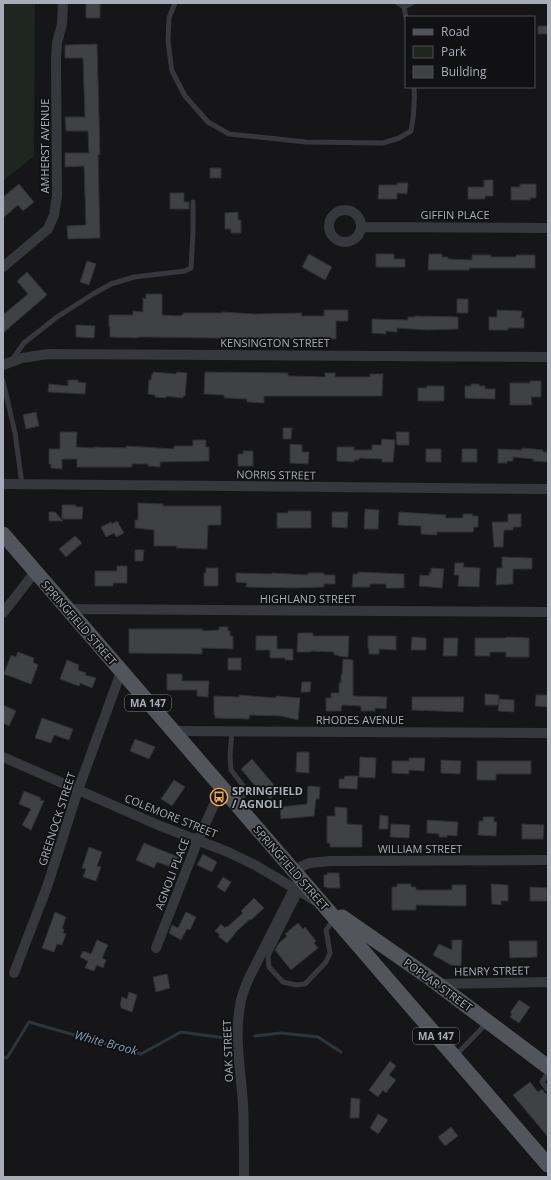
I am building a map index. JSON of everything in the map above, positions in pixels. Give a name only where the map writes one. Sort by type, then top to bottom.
[{"type":"main road","name":"SPRINGFIELD STREET","points":[[3,534],[548,1165]]},
{"type":"main road","name":"POPLAR STREET","points":[[325,906],[437,984],[548,1067]]},
{"type":"street","name":"AMHERST AVENUE","points":[[3,267],[44,233],[54,215],[57,196],[57,49],[62,24],[63,3]]},
{"type":"street","name":"GIFFIN PLACE","points":[[361,227],[548,228]]},
{"type":"street","name":"KENSINGTON STREET","points":[[7,363],[36,355],[66,354],[548,357]]},
{"type":"street","name":"NORRIS STREET","points":[[3,484],[548,489]]},
{"type":"street","points":[[3,613],[35,572]]},
{"type":"street","name":"HIGHLAND STREET","points":[[67,609],[548,612]]},
{"type":"street","name":"GREENOCK STREET","points":[[14,973],[47,887],[78,790],[121,672]]},
{"type":"street","name":"RHODES AVENUE","points":[[173,731],[548,733]]},
{"type":"street","name":"COLEMORE STREET","points":[[3,757],[158,825],[242,858],[325,906]]},
{"type":"street","name":"AGNOLI PLACE","points":[[156,948],[198,840],[222,787]]},
{"type":"street","name":"WILLIAM STREET","points":[[294,870],[309,863],[326,861],[548,860]]},
{"type":"street","name":"OAK STREET","points":[[244,1177],[243,1104],[238,1043],[240,1006],[249,978],[297,890]]},
{"type":"street","name":"HENRY STREET","points":[[437,984],[548,982]]},
{"type":"lane","points":[[174,3],[169,18],[168,42],[172,71],[185,96],[208,122],[230,134],[306,142],[383,142],[399,138],[411,131],[414,119],[414,88]]},
{"type":"lane","points":[[398,3],[404,7],[406,16]]},
{"type":"lane","points":[[404,7],[412,3]]},
{"type":"lane","points":[[7,363],[24,343],[57,316],[111,284],[134,277],[184,271],[191,268],[193,202]]},
{"type":"lane","points":[[3,385],[15,434],[22,484]]},
{"type":"lane","points":[[232,732],[230,755],[231,770],[248,792],[235,803]]},
{"type":"lane","points":[[297,890],[268,956],[269,967],[283,982],[296,985],[305,984],[326,962],[330,953],[326,930],[335,918]]},
{"type":"lane","points":[[454,1056],[488,1022]]},
{"type":"lane","points":[[548,1073],[542,1082],[548,1090]]},
{"type":"green space","points":[[3,3],[35,3],[34,156],[3,181]]},
{"type":"building","points":[[86,3],[100,3],[100,18],[86,18]]},
{"type":"building","points":[[538,26],[548,26],[548,34],[538,34]]},
{"type":"building","points":[[97,44],[100,154],[98,155],[100,238],[68,239],[67,226],[86,225],[84,166],[65,167],[65,153],[89,153],[88,131],[66,131],[65,117],[85,117],[83,58],[65,58],[65,45]]},
{"type":"building","points":[[210,168],[221,168],[221,178],[210,178]]},
{"type":"building","points":[[484,180],[493,180],[493,196],[485,196],[485,199],[468,199],[468,187],[484,187]]},
{"type":"building","points":[[397,183],[408,183],[407,194],[397,193],[397,199],[378,199],[379,185],[397,185]]},
{"type":"building","points":[[19,184],[34,202],[23,211],[18,205],[3,218],[3,197]]},
{"type":"building","points":[[520,184],[536,184],[536,198],[530,198],[530,200],[511,200],[511,187],[520,187]]},
{"type":"building","points":[[170,193],[184,193],[184,202],[189,202],[189,209],[170,209]]},
{"type":"building","points":[[238,212],[238,220],[241,220],[241,233],[231,233],[231,229],[225,229],[225,213]]},
{"type":"building","points":[[309,254],[332,267],[325,280],[302,267]]},
{"type":"building","points":[[376,254],[394,254],[394,259],[405,259],[405,267],[376,267]]},
{"type":"building","points":[[429,254],[442,254],[442,257],[448,257],[448,259],[472,260],[472,255],[516,257],[516,255],[535,255],[535,268],[469,268],[469,270],[428,270]]},
{"type":"building","points":[[87,261],[96,264],[89,285],[80,282]]},
{"type":"building","points":[[27,272],[47,295],[3,333],[3,315],[28,294],[17,281]]},
{"type":"building","points":[[146,294],[162,294],[162,315],[181,316],[183,313],[222,312],[254,314],[302,313],[301,316],[324,316],[324,310],[348,310],[348,321],[336,321],[336,339],[110,337],[109,315],[133,315],[133,311],[143,312],[143,298],[146,299]]},
{"type":"building","points":[[457,299],[468,299],[468,313],[457,313]]},
{"type":"building","points":[[497,310],[522,311],[521,318],[524,318],[524,328],[489,330],[489,317],[497,317]]},
{"type":"building","points":[[408,317],[458,317],[458,329],[427,330],[397,328],[397,332],[386,331],[386,334],[372,333],[372,319],[408,320]]},
{"type":"building","points":[[76,325],[95,326],[94,338],[76,337]]},
{"type":"building","points":[[153,372],[176,374],[177,372],[187,373],[185,396],[183,396],[183,398],[166,396],[166,398],[155,397],[155,395],[148,394],[149,380],[151,380]]},
{"type":"building","points":[[205,372],[288,373],[288,376],[325,377],[325,373],[335,373],[335,377],[370,377],[370,374],[383,374],[382,396],[264,396],[264,403],[247,402],[247,399],[224,398],[224,395],[204,394]]},
{"type":"building","points":[[68,380],[78,380],[78,382],[86,383],[85,394],[48,392],[49,384],[68,386]]},
{"type":"building","points":[[530,381],[541,381],[541,397],[531,397],[532,405],[510,405],[510,383],[530,383]]},
{"type":"building","points":[[471,384],[485,386],[485,389],[495,389],[495,399],[465,398],[465,386],[471,386]]},
{"type":"building","points":[[427,386],[444,386],[444,401],[418,401],[418,388],[427,388]]},
{"type":"building","points":[[36,412],[39,426],[26,429],[23,415]]},
{"type":"building","points":[[283,428],[292,428],[291,439],[283,439]]},
{"type":"building","points":[[60,432],[77,432],[76,447],[94,448],[126,448],[126,446],[174,449],[174,446],[193,446],[193,440],[206,440],[206,447],[209,447],[209,461],[160,462],[160,467],[148,466],[148,464],[132,464],[132,467],[77,467],[77,459],[62,459],[62,469],[51,468],[51,464],[49,464],[49,449],[60,449]]},
{"type":"building","points":[[396,432],[409,432],[409,445],[397,445]]},
{"type":"building","points":[[382,439],[395,440],[393,462],[382,462],[382,459],[359,458],[359,460],[354,460],[354,462],[337,461],[337,447],[354,447],[354,450],[372,450],[372,445],[381,445]]},
{"type":"building","points":[[290,444],[302,445],[302,452],[309,452],[308,464],[290,463]]},
{"type":"building","points":[[522,448],[543,450],[543,452],[548,452],[548,462],[513,457],[513,461],[498,463],[498,449],[522,450]]},
{"type":"building","points":[[426,449],[441,449],[441,462],[426,462]]},
{"type":"building","points":[[462,449],[477,449],[477,462],[462,462]]},
{"type":"building","points":[[243,451],[253,451],[253,466],[238,466],[238,454],[243,454]]},
{"type":"building","points":[[138,503],[163,504],[163,506],[221,506],[221,525],[208,525],[207,549],[176,548],[177,546],[154,546],[154,530],[135,528],[135,520],[138,520]]},
{"type":"building","points":[[62,505],[76,505],[76,507],[83,507],[82,519],[62,519]]},
{"type":"building","points":[[365,509],[379,510],[378,529],[364,529]]},
{"type":"building","points":[[288,511],[311,511],[311,528],[277,528],[277,513],[288,513]]},
{"type":"building","points":[[49,512],[55,512],[63,521],[49,521]]},
{"type":"building","points":[[332,512],[348,512],[347,528],[332,527]]},
{"type":"building","points":[[399,512],[446,515],[445,518],[463,518],[463,514],[473,514],[472,516],[478,516],[478,527],[474,527],[473,532],[437,532],[437,535],[421,534],[421,526],[398,525]]},
{"type":"building","points":[[508,514],[521,514],[521,527],[513,527],[513,530],[504,530],[503,547],[494,547],[492,522],[508,522]]},
{"type":"building","points":[[117,521],[124,533],[116,537],[114,533],[106,537],[101,527]]},
{"type":"building","points":[[75,536],[82,543],[66,557],[59,549]]},
{"type":"building","points":[[135,550],[144,550],[143,561],[135,561]]},
{"type":"building","points":[[502,557],[532,558],[532,569],[513,569],[513,584],[496,585],[497,568],[502,568]]},
{"type":"building","points":[[455,563],[464,563],[463,567],[480,568],[479,587],[458,586],[459,575],[454,575]]},
{"type":"building","points":[[117,566],[127,566],[127,583],[113,583],[113,586],[95,586],[95,571],[117,571]]},
{"type":"building","points":[[206,568],[218,568],[218,586],[204,586],[204,573],[206,573]]},
{"type":"building","points":[[431,568],[444,569],[442,588],[419,586],[420,575],[429,576],[429,573],[431,573]]},
{"type":"building","points":[[358,572],[404,574],[404,588],[386,588],[386,584],[370,584],[370,587],[352,587],[353,574],[358,574]]},
{"type":"building","points":[[236,573],[308,575],[308,573],[324,573],[324,575],[335,575],[335,584],[324,584],[324,587],[246,587],[247,583],[236,582]]},
{"type":"building","points":[[219,627],[228,627],[230,636],[233,636],[233,649],[202,648],[202,654],[129,653],[129,629],[203,629],[202,631],[219,630]]},
{"type":"building","points":[[298,633],[313,633],[313,636],[349,636],[348,657],[334,655],[334,652],[297,652]]},
{"type":"building","points":[[256,636],[277,636],[277,649],[293,649],[293,660],[285,660],[285,658],[270,658],[270,650],[256,650]]},
{"type":"building","points":[[368,636],[396,636],[396,650],[379,649],[379,654],[369,654]]},
{"type":"building","points":[[412,637],[426,638],[426,650],[411,650]]},
{"type":"building","points":[[444,638],[458,638],[457,656],[443,656]]},
{"type":"building","points":[[475,638],[529,638],[529,657],[506,657],[506,652],[490,652],[490,656],[475,656]]},
{"type":"building","points":[[18,652],[34,658],[33,662],[38,665],[31,684],[4,674],[11,655],[16,657]]},
{"type":"building","points":[[228,658],[241,658],[241,670],[228,670]]},
{"type":"building","points":[[343,659],[353,660],[353,696],[387,697],[386,709],[375,708],[375,711],[361,711],[361,706],[342,705],[341,711],[326,711],[326,698],[331,698],[331,693],[339,693]]},
{"type":"building","points":[[67,660],[79,665],[78,670],[86,673],[85,675],[96,678],[92,688],[80,683],[79,686],[60,679]]},
{"type":"building","points":[[167,674],[182,674],[182,681],[209,681],[208,697],[197,696],[197,690],[167,690]]},
{"type":"building","points":[[302,682],[311,682],[310,692],[301,692]]},
{"type":"building","points":[[485,694],[499,695],[498,705],[485,705]]},
{"type":"building","points":[[239,695],[300,698],[298,720],[281,716],[250,715],[249,719],[215,718],[214,696],[239,697]]},
{"type":"building","points":[[536,695],[548,695],[548,707],[535,706]]},
{"type":"building","points":[[412,697],[464,697],[463,712],[412,710]]},
{"type":"building","points":[[499,699],[514,700],[514,712],[498,711]]},
{"type":"building","points":[[3,705],[16,711],[9,726],[3,723]]},
{"type":"building","points":[[42,718],[73,729],[69,740],[54,735],[51,743],[35,738]]},
{"type":"building","points":[[135,739],[155,747],[149,759],[130,751]]},
{"type":"building","points":[[297,752],[309,752],[309,773],[296,772]]},
{"type":"building","points":[[360,757],[376,758],[375,778],[359,777]]},
{"type":"building","points":[[409,758],[425,758],[424,771],[409,770],[409,774],[392,773],[392,761],[409,761]]},
{"type":"building","points":[[252,759],[279,791],[270,799],[258,785],[256,787],[241,769]]},
{"type":"building","points":[[441,760],[461,761],[460,774],[441,773]]},
{"type":"building","points":[[477,761],[531,761],[531,774],[496,774],[496,780],[477,780]]},
{"type":"building","points":[[345,776],[358,776],[357,789],[339,788],[339,779],[344,779]]},
{"type":"building","points":[[174,780],[185,787],[172,806],[161,799]]},
{"type":"building","points":[[308,786],[320,787],[319,799],[316,799],[314,816],[281,819],[280,807],[307,804]]},
{"type":"building","points":[[24,791],[41,798],[40,800],[44,801],[31,830],[22,825],[31,809],[19,804]]},
{"type":"building","points":[[335,807],[347,808],[347,824],[362,825],[362,847],[330,847],[330,843],[327,843],[327,816],[335,816]]},
{"type":"building","points":[[380,815],[388,816],[388,829],[379,829]]},
{"type":"building","points":[[483,817],[494,817],[494,822],[497,822],[496,836],[478,835],[479,821],[483,821]]},
{"type":"building","points":[[427,820],[458,822],[457,836],[447,835],[447,837],[439,837],[439,834],[427,833]]},
{"type":"building","points":[[391,824],[410,825],[409,838],[390,837]]},
{"type":"building","points":[[522,824],[544,825],[543,839],[522,839]]},
{"type":"building","points":[[144,843],[178,857],[173,868],[157,862],[154,868],[136,860]]},
{"type":"building","points":[[89,847],[102,852],[97,866],[101,867],[96,881],[83,877],[86,869],[82,868]]},
{"type":"building","points":[[203,854],[217,862],[212,872],[197,865]]},
{"type":"building","points":[[327,873],[339,873],[340,888],[324,887],[324,875],[327,875]]},
{"type":"building","points":[[223,877],[231,882],[225,892],[217,887]]},
{"type":"building","points":[[397,884],[411,884],[411,887],[416,887],[416,890],[452,890],[452,885],[466,885],[466,906],[416,905],[416,910],[392,910],[392,887],[397,887]]},
{"type":"building","points":[[491,884],[508,885],[508,901],[501,901],[501,905],[492,904]]},
{"type":"building","points":[[530,887],[547,888],[547,901],[530,901]]},
{"type":"building","points":[[254,898],[264,908],[238,930],[227,943],[218,936],[220,935],[215,931],[221,924],[225,928],[226,926],[227,927],[243,913],[241,911]]},
{"type":"building","points":[[55,912],[66,917],[62,929],[64,929],[63,933],[66,934],[62,945],[57,944],[54,952],[42,948]]},
{"type":"building","points":[[186,912],[196,917],[190,930],[187,929],[181,940],[169,933],[172,925],[178,928]]},
{"type":"building","points":[[298,923],[303,929],[305,927],[316,941],[314,943],[318,948],[291,970],[275,950],[279,943],[287,936],[285,934]]},
{"type":"building","points":[[97,940],[108,945],[102,958],[106,960],[103,968],[97,965],[94,971],[85,968],[88,961],[80,957],[83,951],[91,954]]},
{"type":"building","points":[[452,940],[462,940],[461,966],[451,965],[433,955],[439,944],[452,950]]},
{"type":"building","points":[[509,941],[537,941],[537,957],[510,958]]},
{"type":"building","points":[[167,974],[170,988],[156,992],[153,977]]},
{"type":"building","points":[[129,992],[137,995],[132,1012],[121,1008],[120,1005],[122,997],[127,999]]},
{"type":"building","points":[[519,1000],[530,1007],[519,1023],[510,1017],[512,1014],[510,1013]]},
{"type":"building","points":[[390,1061],[396,1066],[389,1075],[396,1080],[386,1093],[383,1090],[378,1097],[369,1090]]},
{"type":"building","points":[[530,1082],[538,1092],[542,1089],[548,1094],[548,1137],[513,1095]]},
{"type":"building","points":[[351,1098],[360,1099],[359,1118],[350,1118]]},
{"type":"building","points":[[378,1114],[388,1120],[378,1134],[370,1128]]},
{"type":"building","points":[[451,1127],[458,1136],[445,1146],[438,1137]]},
{"type":"waterway","name":"White Brook","points":[[3,1057],[7,1058],[29,1022],[141,1054],[181,1032],[225,1038]]},
{"type":"waterway","name":"White Brook","points":[[255,1036],[281,1033],[318,1037],[341,1052]]},
{"type":"place","name":"SPRINGFIELD / AGNOLI","points":[[219,797]]}]
